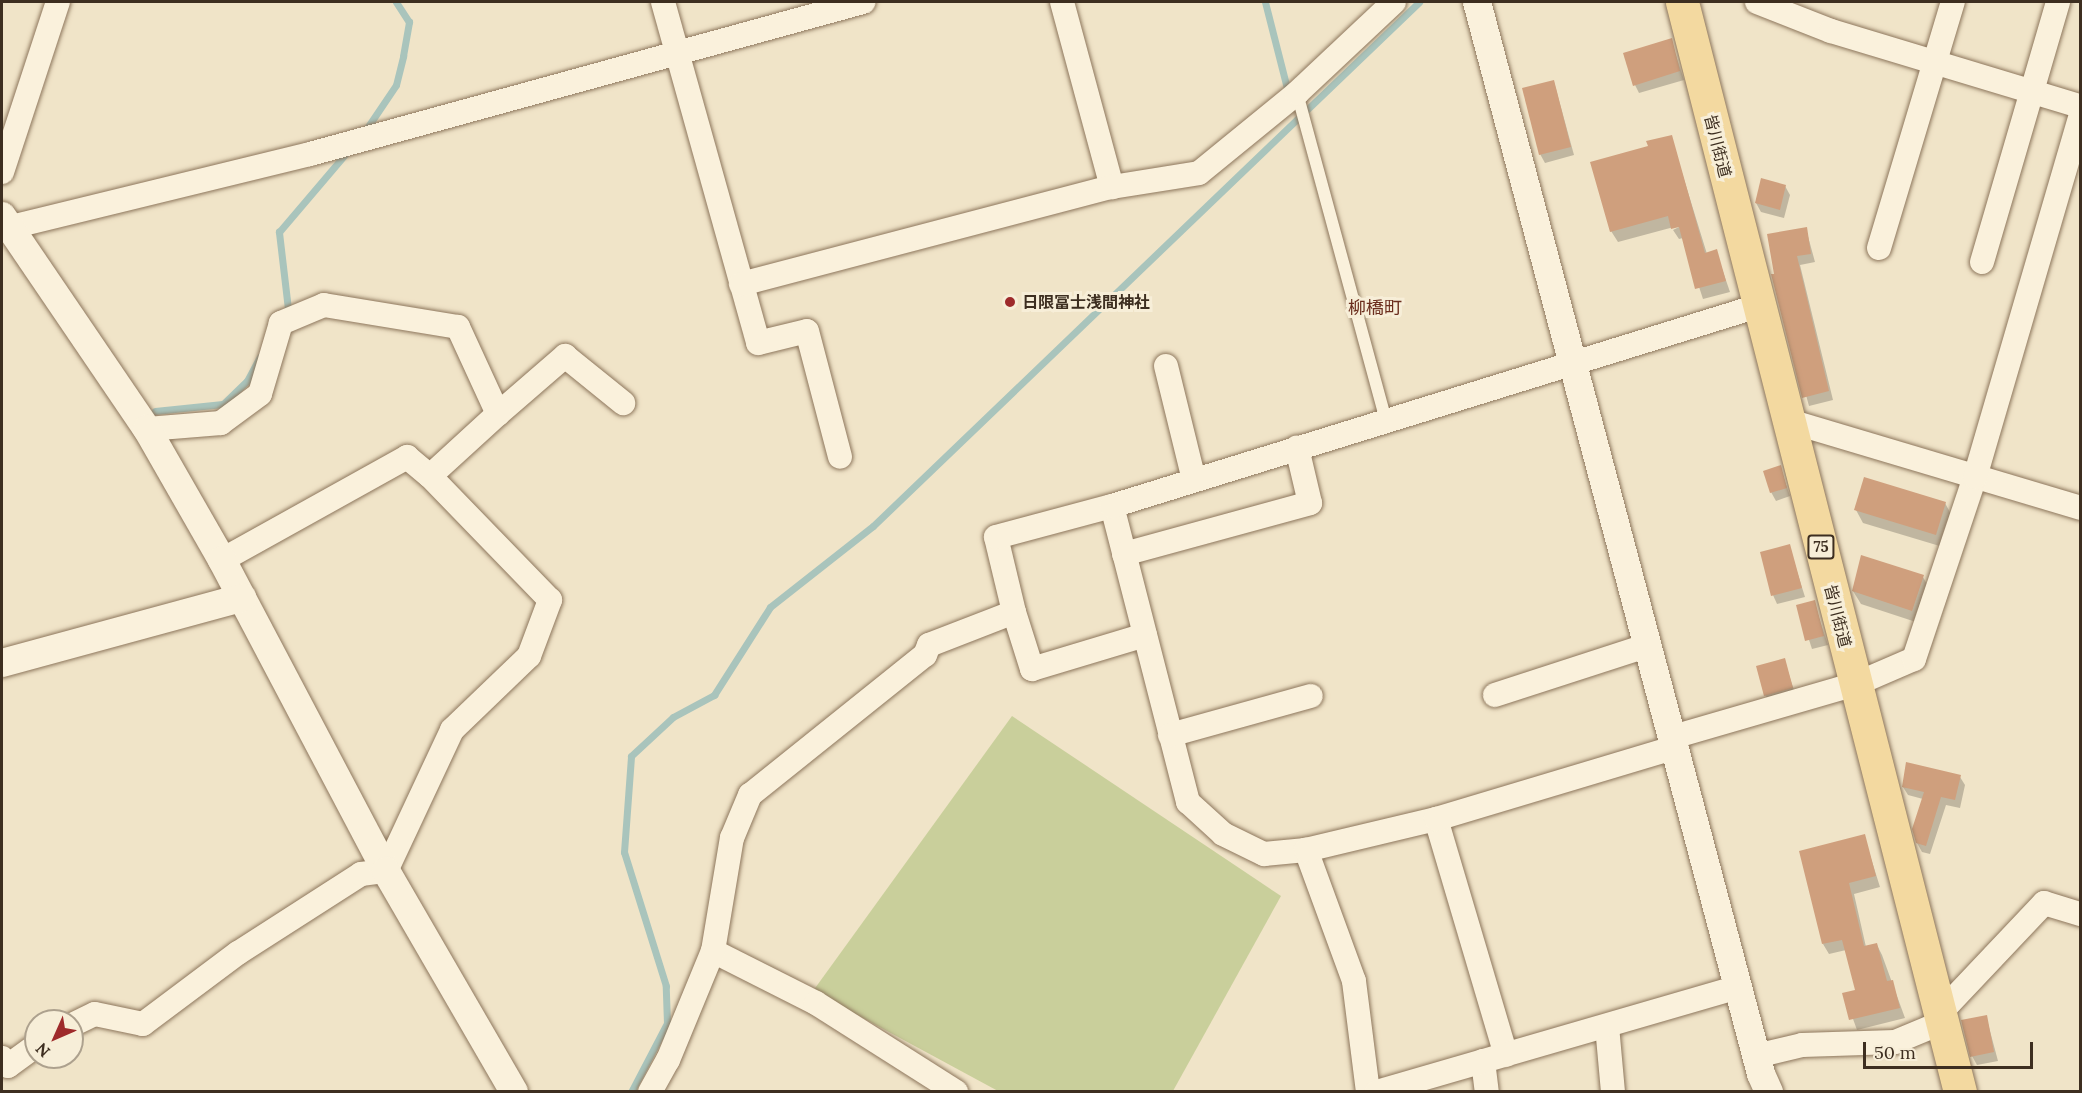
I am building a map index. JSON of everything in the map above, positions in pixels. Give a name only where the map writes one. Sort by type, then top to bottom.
[{"type":"main road","name":"皆川街道","points":[[1682,2],[1960,1092]]},
{"type":"street","points":[[2,172],[58,2]]},
{"type":"street","points":[[663,2],[758,343],[807,331],[840,457]]},
{"type":"street","points":[[514,1092],[386,871],[222,560],[147,429],[6,222],[310,154],[863,2]]},
{"type":"street","points":[[1062,2],[1112,187]]},
{"type":"street","points":[[741,284],[1112,187],[1199,173],[1297,93],[1394,2]]},
{"type":"street","points":[[1477,2],[1649,645],[1760,1078],[1802,1045],[1895,1042],[1942,1017],[2044,903],[2080,914]]},
{"type":"street","points":[[1757,2],[1831,31],[2080,106]]},
{"type":"street","points":[[1878,248],[1932,63],[1953,2]]},
{"type":"street","points":[[1982,262],[2058,2]]},
{"type":"street","points":[[1112,506],[1188,802],[1223,834],[1264,854],[1306,850],[1436,819],[1856,684],[1914,659],[1976,477],[2080,118]]},
{"type":"street","points":[[147,429],[221,423],[260,394],[280,323],[324,305],[458,327],[498,414]]},
{"type":"street","points":[[1145,635],[1032,669],[1014,612],[996,537],[1112,506],[1758,306]]},
{"type":"street","points":[[430,476],[565,356],[622,403]]},
{"type":"street","points":[[1166,366],[1194,480]]},
{"type":"street","points":[[1789,421],[2080,508]]},
{"type":"street","points":[[1124,554],[1310,502],[1297,448]]},
{"type":"street","points":[[222,560],[407,458],[430,476],[550,600],[529,656],[452,730],[386,871]]},
{"type":"street","points":[[2,663],[242,598]]},
{"type":"street","points":[[650,1092],[668,1060],[713,951],[732,838],[750,795],[925,655],[929,645],[1014,612]]},
{"type":"street","points":[[1495,695],[1649,645]]},
{"type":"street","points":[[1170,735],[1311,696]]},
{"type":"street","points":[[1436,819],[1494,1058],[1487,1092]]},
{"type":"street","points":[[1306,850],[1354,981],[1368,1092]]},
{"type":"street","points":[[84,1019],[95,1014],[143,1024],[238,953],[361,874],[386,871]]},
{"type":"street","points":[[713,951],[816,1003],[956,1092]]},
{"type":"street","points":[[1377,1092],[1738,987]]},
{"type":"street","points":[[1607,1026],[1614,1092]]},
{"type":"street","points":[[2,1058],[8,1066],[24,1055]]},
{"type":"lane","points":[[1297,93],[1386,420]]},
{"type":"green space","points":[[1012,716],[1281,896],[1173,1091],[998,1091],[813,991]]},
{"type":"building","points":[[1672,38],[1680,71],[1633,86],[1623,53]]},
{"type":"building","points":[[1554,80],[1571,147],[1539,155],[1522,88]]},
{"type":"building","points":[[1672,135],[1705,253],[1717,249],[1726,281],[1695,289],[1679,227],[1671,229],[1668,216],[1610,232],[1590,162],[1648,146],[1646,141]]},
{"type":"building","points":[[1761,178],[1786,185],[1780,210],[1755,203]]},
{"type":"building","points":[[1807,227],[1811,254],[1797,256],[1829,391],[1802,398],[1771,274],[1774,274],[1767,234]]},
{"type":"building","points":[[1781,465],[1787,488],[1770,493],[1763,471]]},
{"type":"building","points":[[1864,477],[1946,502],[1936,535],[1854,510]]},
{"type":"building","points":[[1790,544],[1802,588],[1771,596],[1760,552]]},
{"type":"building","points":[[1861,555],[1924,575],[1912,611],[1852,591]]},
{"type":"building","points":[[1815,600],[1824,636],[1805,641],[1796,605]]},
{"type":"building","points":[[1785,658],[1793,688],[1764,696],[1756,666]]},
{"type":"building","points":[[1906,762],[1961,775],[1955,800],[1941,797],[1926,846],[1916,843],[1912,829],[1924,792],[1902,787]]},
{"type":"building","points":[[1865,834],[1876,876],[1849,883],[1864,946],[1877,943],[1887,981],[1893,980],[1900,1008],[1849,1020],[1842,993],[1855,990],[1842,940],[1822,944],[1799,851]]},
{"type":"building","points":[[1987,1015],[1994,1052],[1970,1057],[1961,1020]]},
{"type":"waterway","points":[[365,131],[396,85],[403,56],[409,22],[396,2]]},
{"type":"waterway","points":[[1265,2],[1288,92]]},
{"type":"waterway","points":[[631,1092],[667,1023],[666,986],[624,852],[631,756],[673,717],[714,695],[770,607],[873,526],[1419,2]]},
{"type":"waterway","points":[[285,314],[288,309],[279,232],[348,151]]},
{"type":"waterway","points":[[155,411],[223,404],[247,381],[260,357]]},
{"type":"place","name":"日限冨士浅間神社","points":[[1010,302]]},
{"type":"district","name":"柳橋町","points":[[1375,308]]}]
